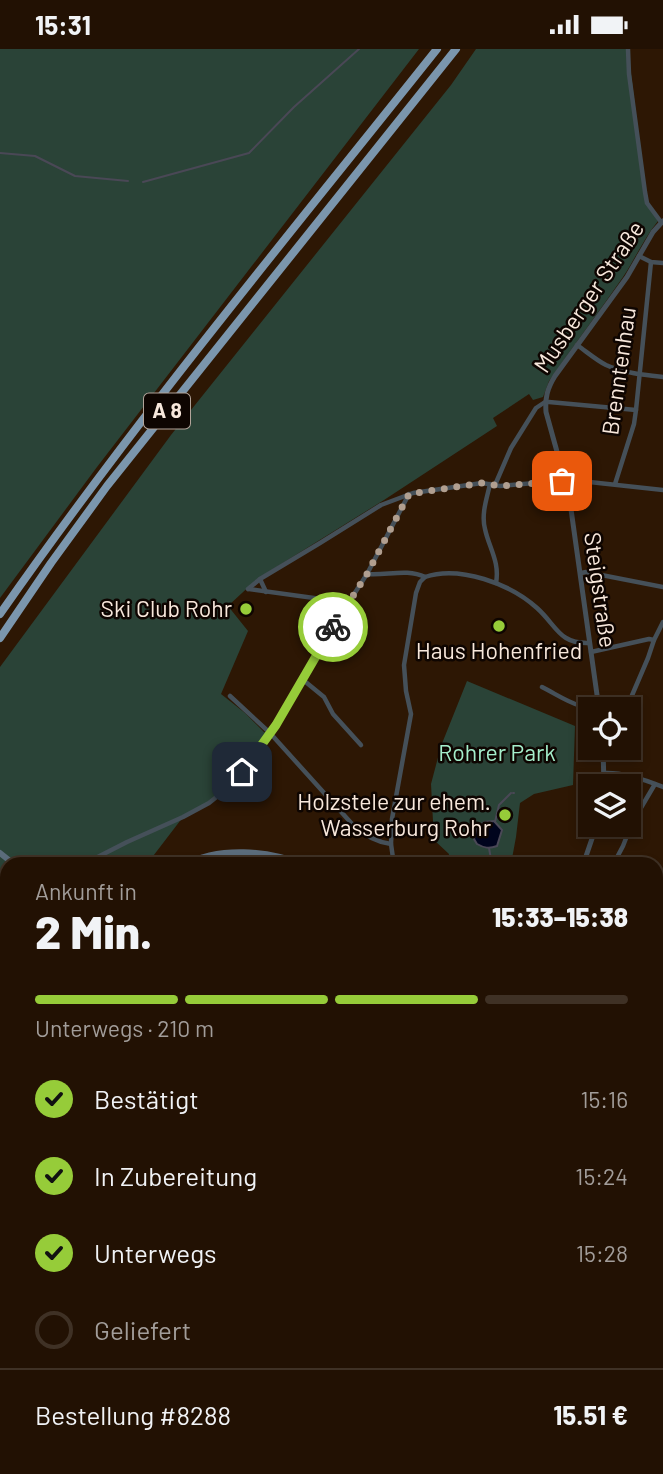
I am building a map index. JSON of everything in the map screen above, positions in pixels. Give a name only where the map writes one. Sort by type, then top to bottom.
[{"type":"highway","name":"A 8","points":[[0,614],[112,458],[437,49]]},
{"type":"highway","name":"A 8","points":[[0,638],[115,476],[456,49]]},
{"type":"main road","points":[[203,857],[220,853],[275,857]]},
{"type":"street","name":"Musberger Straße","points":[[545,402],[550,384],[620,287],[662,221],[647,203],[628,49]]},
{"type":"street","points":[[639,256],[651,262],[663,263]]},
{"type":"street","name":"Brenntenhau","points":[[615,484],[634,423],[651,262]]},
{"type":"street","points":[[577,345],[612,367],[640,375],[663,377]]},
{"type":"street","points":[[496,583],[496,562],[484,528],[492,484],[510,448],[536,408],[545,402],[636,410]]},
{"type":"street","name":"Steigstraße","points":[[545,402],[566,481],[597,697]]},
{"type":"street","points":[[348,605],[343,602],[248,589],[381,505],[409,494],[482,483],[500,486],[566,481],[663,490]]},
{"type":"street","points":[[98,857],[209,803],[229,787],[270,733],[367,574],[409,494]]},
{"type":"street","points":[[367,574],[409,572],[425,577]]},
{"type":"street","points":[[393,857],[391,843],[393,819],[411,720],[404,664],[420,582],[436,573],[448,572],[496,583],[535,606],[567,640],[589,643]]},
{"type":"street","points":[[581,573],[663,587]]},
{"type":"street","points":[[260,579],[266,592]]},
{"type":"street","points":[[631,697],[663,622]]},
{"type":"street","points":[[591,652],[654,640]]},
{"type":"street","points":[[302,679],[324,697],[333,715],[361,745]]},
{"type":"street","points":[[542,687],[578,705]]},
{"type":"street","points":[[230,696],[270,733],[353,825],[363,834],[382,843],[391,843]]},
{"type":"street","points":[[604,760],[604,773],[663,787]]},
{"type":"street","points":[[617,857],[632,823],[655,783]]},
{"type":"street","points":[[586,857],[593,837]]},
{"type":"green space","points":[[0,49],[419,49],[97,467],[0,598]]},
{"type":"green space","points":[[476,49],[628,49],[647,203],[658,221],[623,277],[549,381],[543,397],[533,400],[529,394],[493,418],[497,426],[257,579],[228,606],[248,631],[221,694],[264,732],[270,733],[220,795],[183,817],[152,857],[0,857],[0,667],[171,435],[451,85]]},
{"type":"green space","name":"Rohrer Park","points":[[467,681],[575,726],[573,785],[534,794],[520,803],[512,857],[448,857],[449,854],[434,840],[431,784],[441,746]]},
{"type":"water","points":[[494,821],[502,830],[497,846],[487,848],[477,844],[474,839],[477,826]]},
{"type":"waterway","points":[[143,182],[249,153],[294,107],[359,49]]},
{"type":"waterway","points":[[0,153],[35,156],[75,176],[128,181]]},
{"type":"waterway","points":[[495,822],[499,805],[511,793]]},
{"type":"waterway","points":[[489,848],[491,857]]},
{"type":"way so far","points":[[333,627],[367,574],[409,494],[482,483],[500,486],[562,481]]},
{"type":"place","name":"Ski Club Rohr","points":[[246,609]]},
{"type":"place","name":"Haus Hohenfried","points":[[499,626]]},
{"type":"place","name":"Holzstele zur ehem. Wasserburg Rohr","points":[[505,815]]},
{"type":"route","points":[[242,772],[276,725],[333,627]]}]
